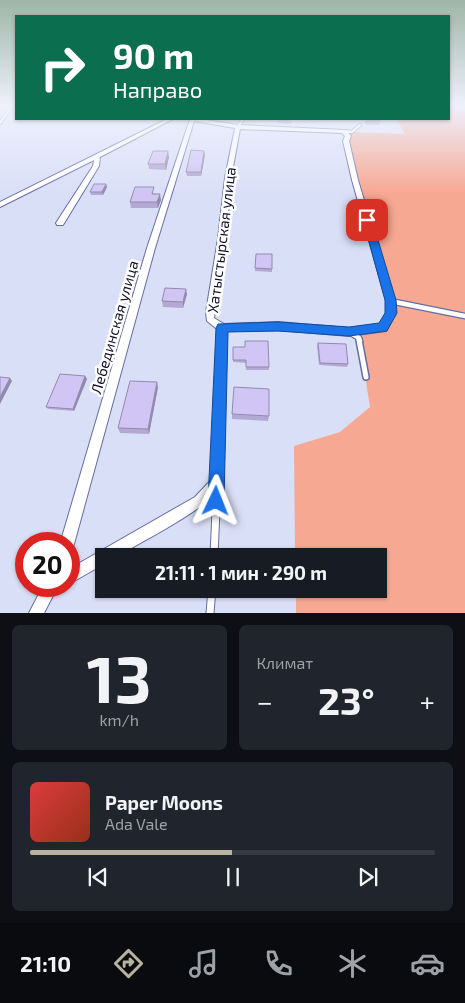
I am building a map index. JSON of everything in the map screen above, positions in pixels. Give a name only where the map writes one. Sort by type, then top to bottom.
[{"type":"street","points":[[0,205],[138,136]]},
{"type":"street","name":"Лебединская улица","points":[[70,532],[151,248],[166,207],[172,181],[187,136]]},
{"type":"street","name":"Хатыстырская улица","points":[[217,484],[222,328],[210,319],[210,312],[227,206],[226,194],[236,136]]},
{"type":"street","points":[[222,328],[278,326],[349,332],[383,328],[391,313],[390,300],[355,180],[346,141],[348,136]]},
{"type":"street","points":[[60,224],[96,166],[97,157]]},
{"type":"street","points":[[118,548],[199,501],[217,484]]},
{"type":"street","points":[[80,570],[95,561]]},
{"type":"street","points":[[36,613],[45,597]]},
{"type":"lane","points":[[390,300],[465,316]]},
{"type":"lane","points":[[349,332],[359,338],[366,377]]},
{"type":"lane","points":[[214,548],[217,484]]},
{"type":"lane","points":[[210,613],[211,598]]},
{"type":"shaded area","points":[[348,136],[465,136],[465,613],[296,613],[296,598],[387,598],[387,548],[295,548],[294,446],[340,432],[370,407],[359,338],[349,332],[383,328],[391,313]]},
{"type":"building","points":[[191,150],[204,151],[201,172],[186,172]]},
{"type":"building","points":[[153,151],[168,151],[165,164],[148,164]]},
{"type":"building","points":[[94,184],[106,184],[102,192],[90,192]]},
{"type":"building","points":[[135,187],[154,187],[152,194],[160,194],[157,202],[130,202]]},
{"type":"building","points":[[256,254],[272,254],[272,269],[255,268]]},
{"type":"building","points":[[165,288],[186,289],[183,302],[162,301]]},
{"type":"building","points":[[245,341],[268,341],[269,367],[246,367],[246,360],[233,360],[233,347],[245,347]]},
{"type":"building","points":[[318,343],[346,344],[348,364],[320,363]]},
{"type":"building","points":[[60,374],[85,376],[73,409],[46,407]]},
{"type":"building","points":[[0,377],[10,378],[0,397]]},
{"type":"building","points":[[130,381],[157,382],[148,429],[118,428]]},
{"type":"building","points":[[234,387],[269,389],[269,416],[232,414]]},
{"type":"route","points":[[216,501],[222,328],[278,326],[349,332],[383,328],[391,313],[390,300],[367,220]]}]
